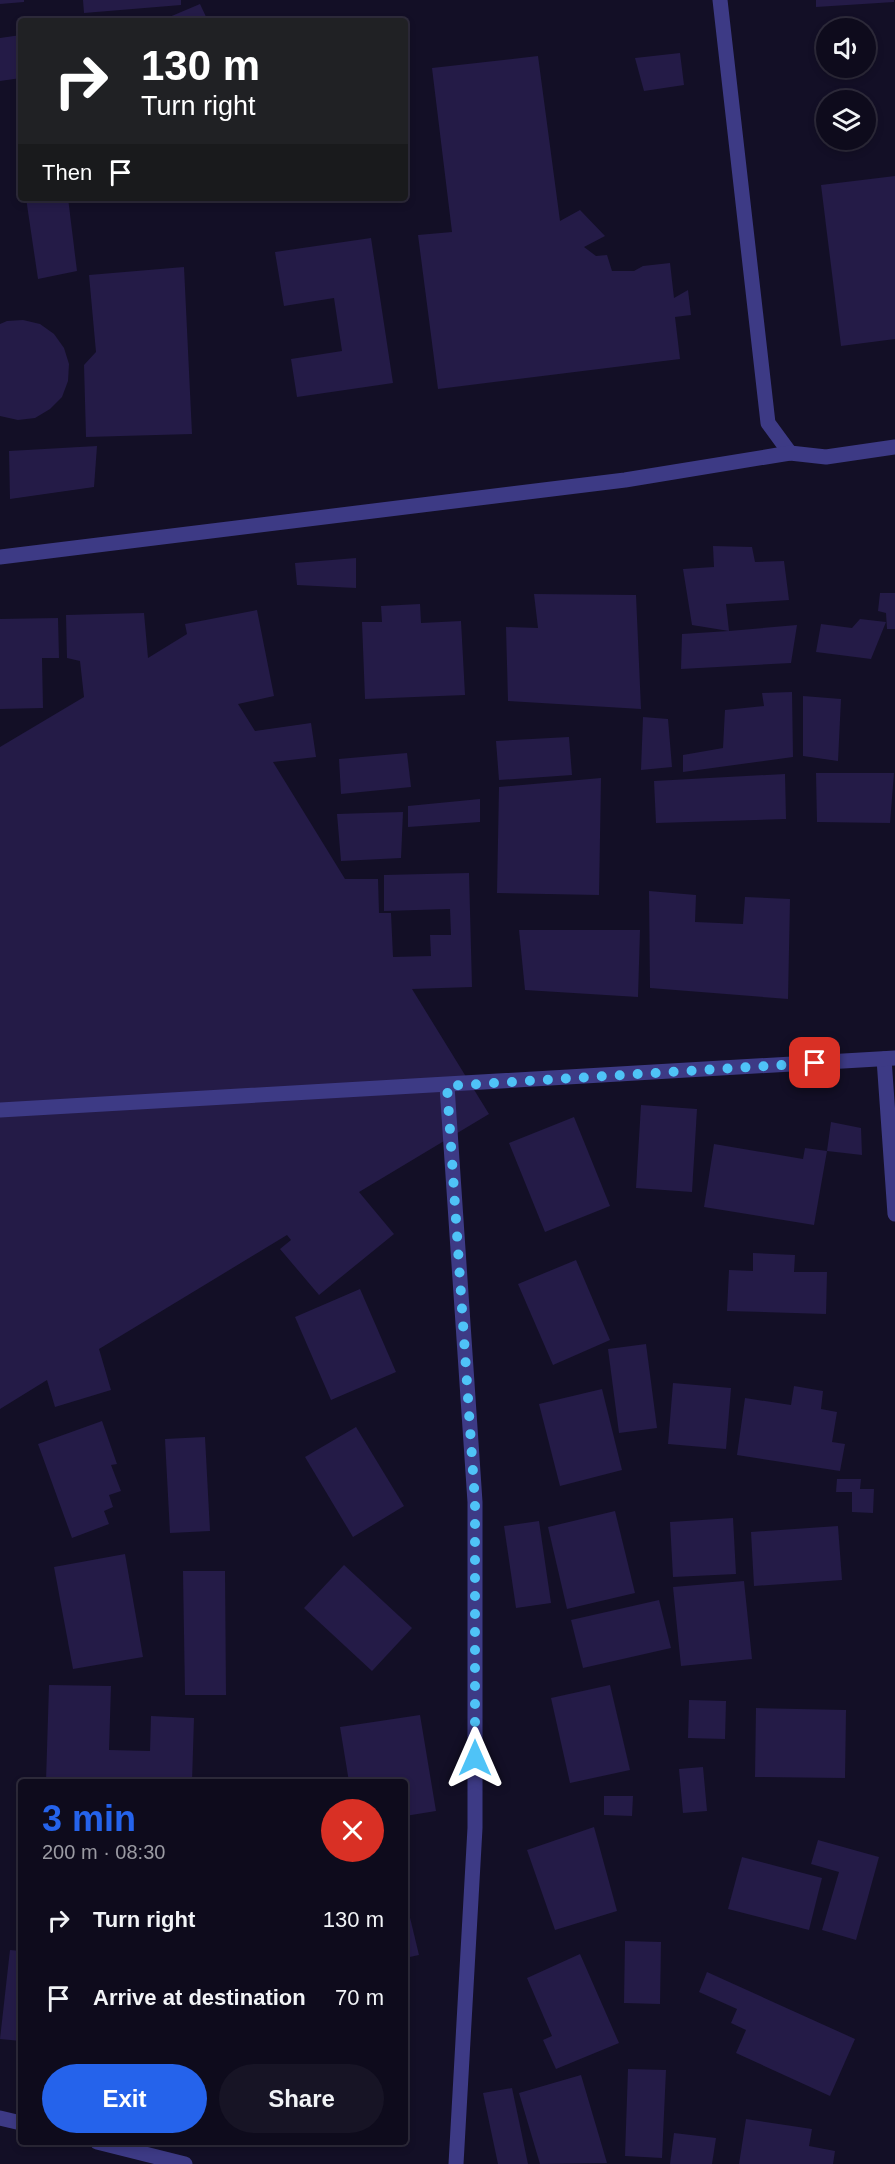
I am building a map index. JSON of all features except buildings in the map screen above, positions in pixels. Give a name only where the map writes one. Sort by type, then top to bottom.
[{"type":"street","points":[[720,0],[768,423],[790,453]]},
{"type":"street","points":[[0,557],[625,480],[790,453],[826,457],[895,447]]},
{"type":"street","points":[[0,1110],[447,1086],[889,1058],[895,1214]]},
{"type":"street","points":[[447,1086],[475,1502],[475,1828],[456,2164]]},
{"type":"street","points":[[0,2118],[18,2122]]},
{"type":"street","points":[[109,2145],[185,2164]]},
{"type":"route","points":[[475,1758],[475,1502],[447,1086],[815,1063]]}]
